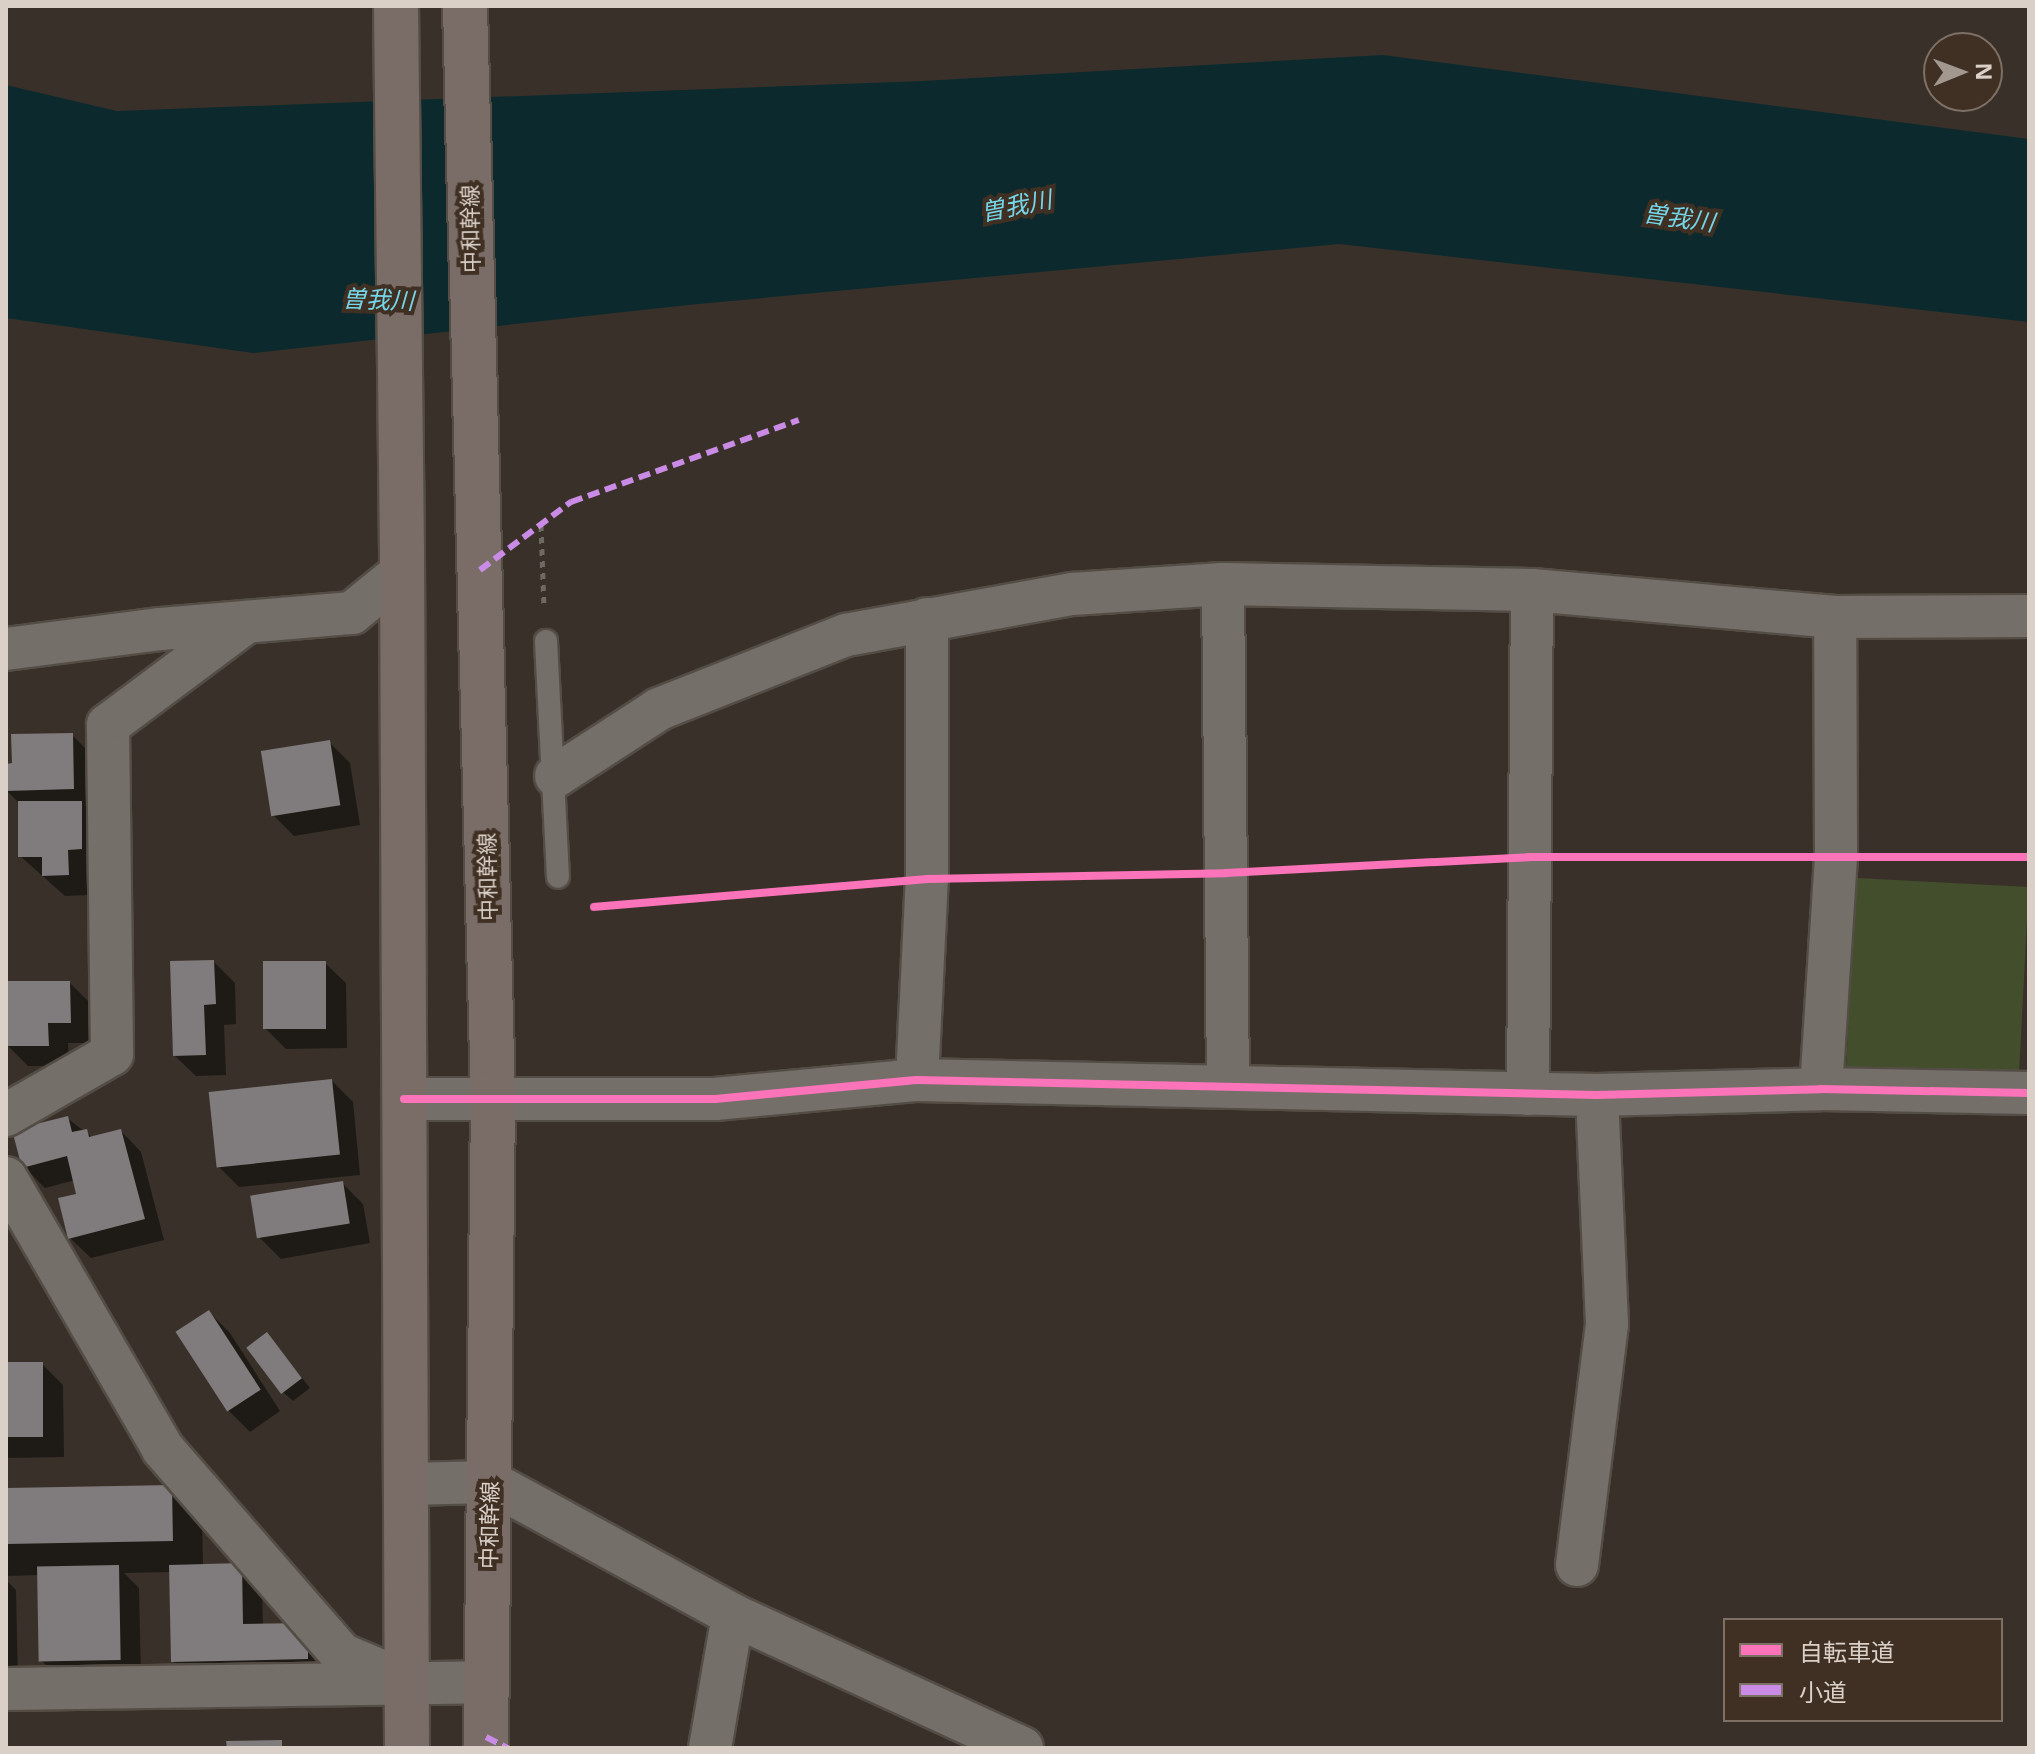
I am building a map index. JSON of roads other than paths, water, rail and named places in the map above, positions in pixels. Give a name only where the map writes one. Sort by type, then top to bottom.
[{"type":"main road","name":"中和幹線","points":[[465,6],[493,1098],[486,1748]]},
{"type":"main road","points":[[396,10],[402,563],[407,1748]]},
{"type":"street","points":[[6,649],[352,613],[402,563]]},
{"type":"street","points":[[1223,584],[1228,1085]]},
{"type":"street","points":[[556,776],[659,709],[846,635],[1072,594],[1223,584],[1532,590],[1835,617],[2029,616]]},
{"type":"street","points":[[1528,1094],[1532,590]]},
{"type":"street","points":[[1821,1089],[1836,856],[1835,617]]},
{"type":"street","points":[[917,1080],[927,879],[927,619]]},
{"type":"street","points":[[6,1115],[112,1054],[108,725],[246,622]]},
{"type":"street","points":[[404,1099],[715,1099],[917,1080],[1597,1095],[1821,1089],[2029,1093]]},
{"type":"street","points":[[1577,1565],[1607,1324],[1597,1095]]},
{"type":"street","points":[[6,1178],[163,1449],[341,1654],[407,1682]]},
{"type":"street","points":[[406,1484],[490,1482],[733,1615],[1022,1748]]},
{"type":"street","points":[[710,1748],[733,1615]]},
{"type":"street","points":[[6,1689],[487,1682]]},
{"type":"lane","points":[[546,641],[556,776],[558,877]]},
{"type":"water","name":"曽我川","points":[[1383,55],[2029,139],[2029,322],[1339,244],[688,305],[253,353],[6,318],[6,85],[117,111],[922,81]]}]
